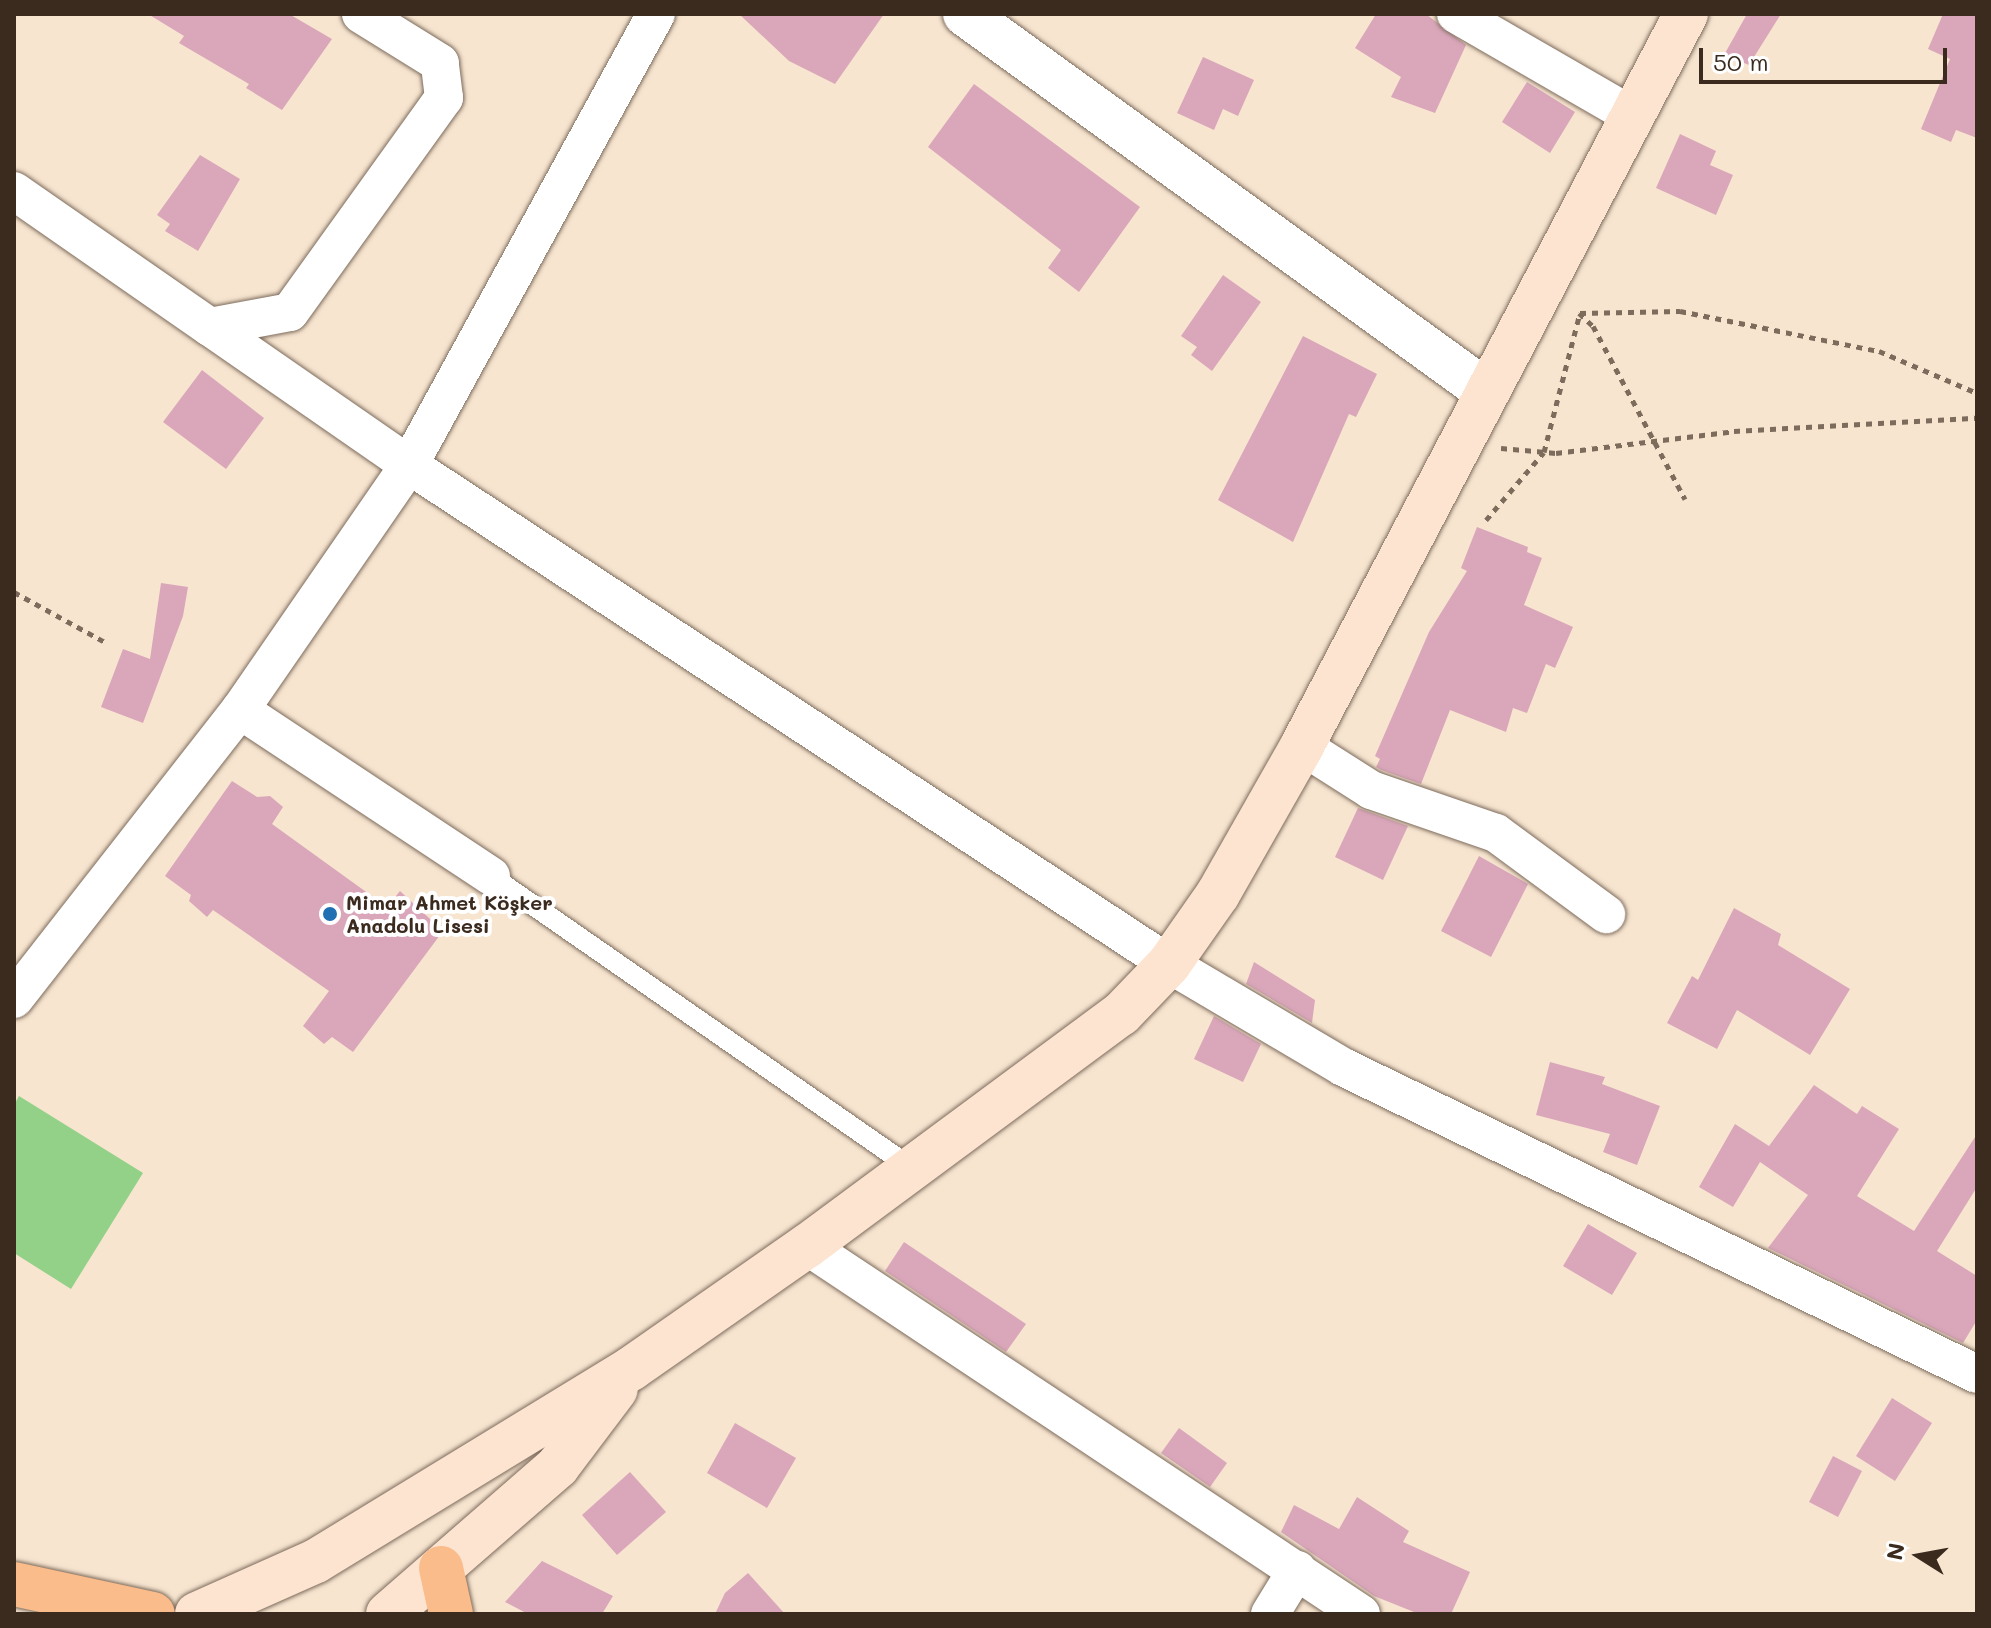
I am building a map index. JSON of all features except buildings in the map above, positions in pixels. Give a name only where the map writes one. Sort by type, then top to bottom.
[{"type":"highway","points":[[441,1568],[451,1614]]},
{"type":"highway","points":[[14,1584],[153,1614]]},
{"type":"main road","points":[[197,1614],[316,1561],[632,1368],[807,1246],[1121,1014],[1169,964],[1218,894],[1302,746],[1686,14]]},
{"type":"main road","points":[[388,1614],[558,1466],[632,1368]]},
{"type":"street","points":[[210,327],[290,312],[444,98],[440,63],[361,14]]},
{"type":"street","points":[[14,999],[240,710],[409,465],[656,14]]},
{"type":"street","points":[[965,14],[1487,392]]},
{"type":"street","points":[[1456,14],[1633,116]]},
{"type":"street","points":[[14,191],[409,465],[1169,964],[1343,1067],[1977,1374]]},
{"type":"street","points":[[240,710],[491,876]]},
{"type":"street","points":[[1302,746],[1371,790],[1496,833],[1606,914]]},
{"type":"street","points":[[807,1246],[1361,1614]]},
{"type":"street","points":[[1270,1614],[1297,1570]]},
{"type":"lane","points":[[491,876],[913,1169]]},
{"type":"path","points":[[1545,283],[1593,326],[1685,499]]},
{"type":"path","points":[[1580,313],[1680,311],[1879,351],[1977,393]]},
{"type":"path","points":[[1486,520],[1544,452],[1580,313]]},
{"type":"path","points":[[1461,443],[1544,452],[1653,440],[1977,418]]},
{"type":"path","points":[[14,592],[105,642]]},
{"type":"green space","points":[[19,1096],[143,1173],[71,1289],[14,1253],[14,1105]]},
{"type":"place","name":"Mimar Ahmet Köşker Anadolu Lisesi","points":[[330,914]]}]
